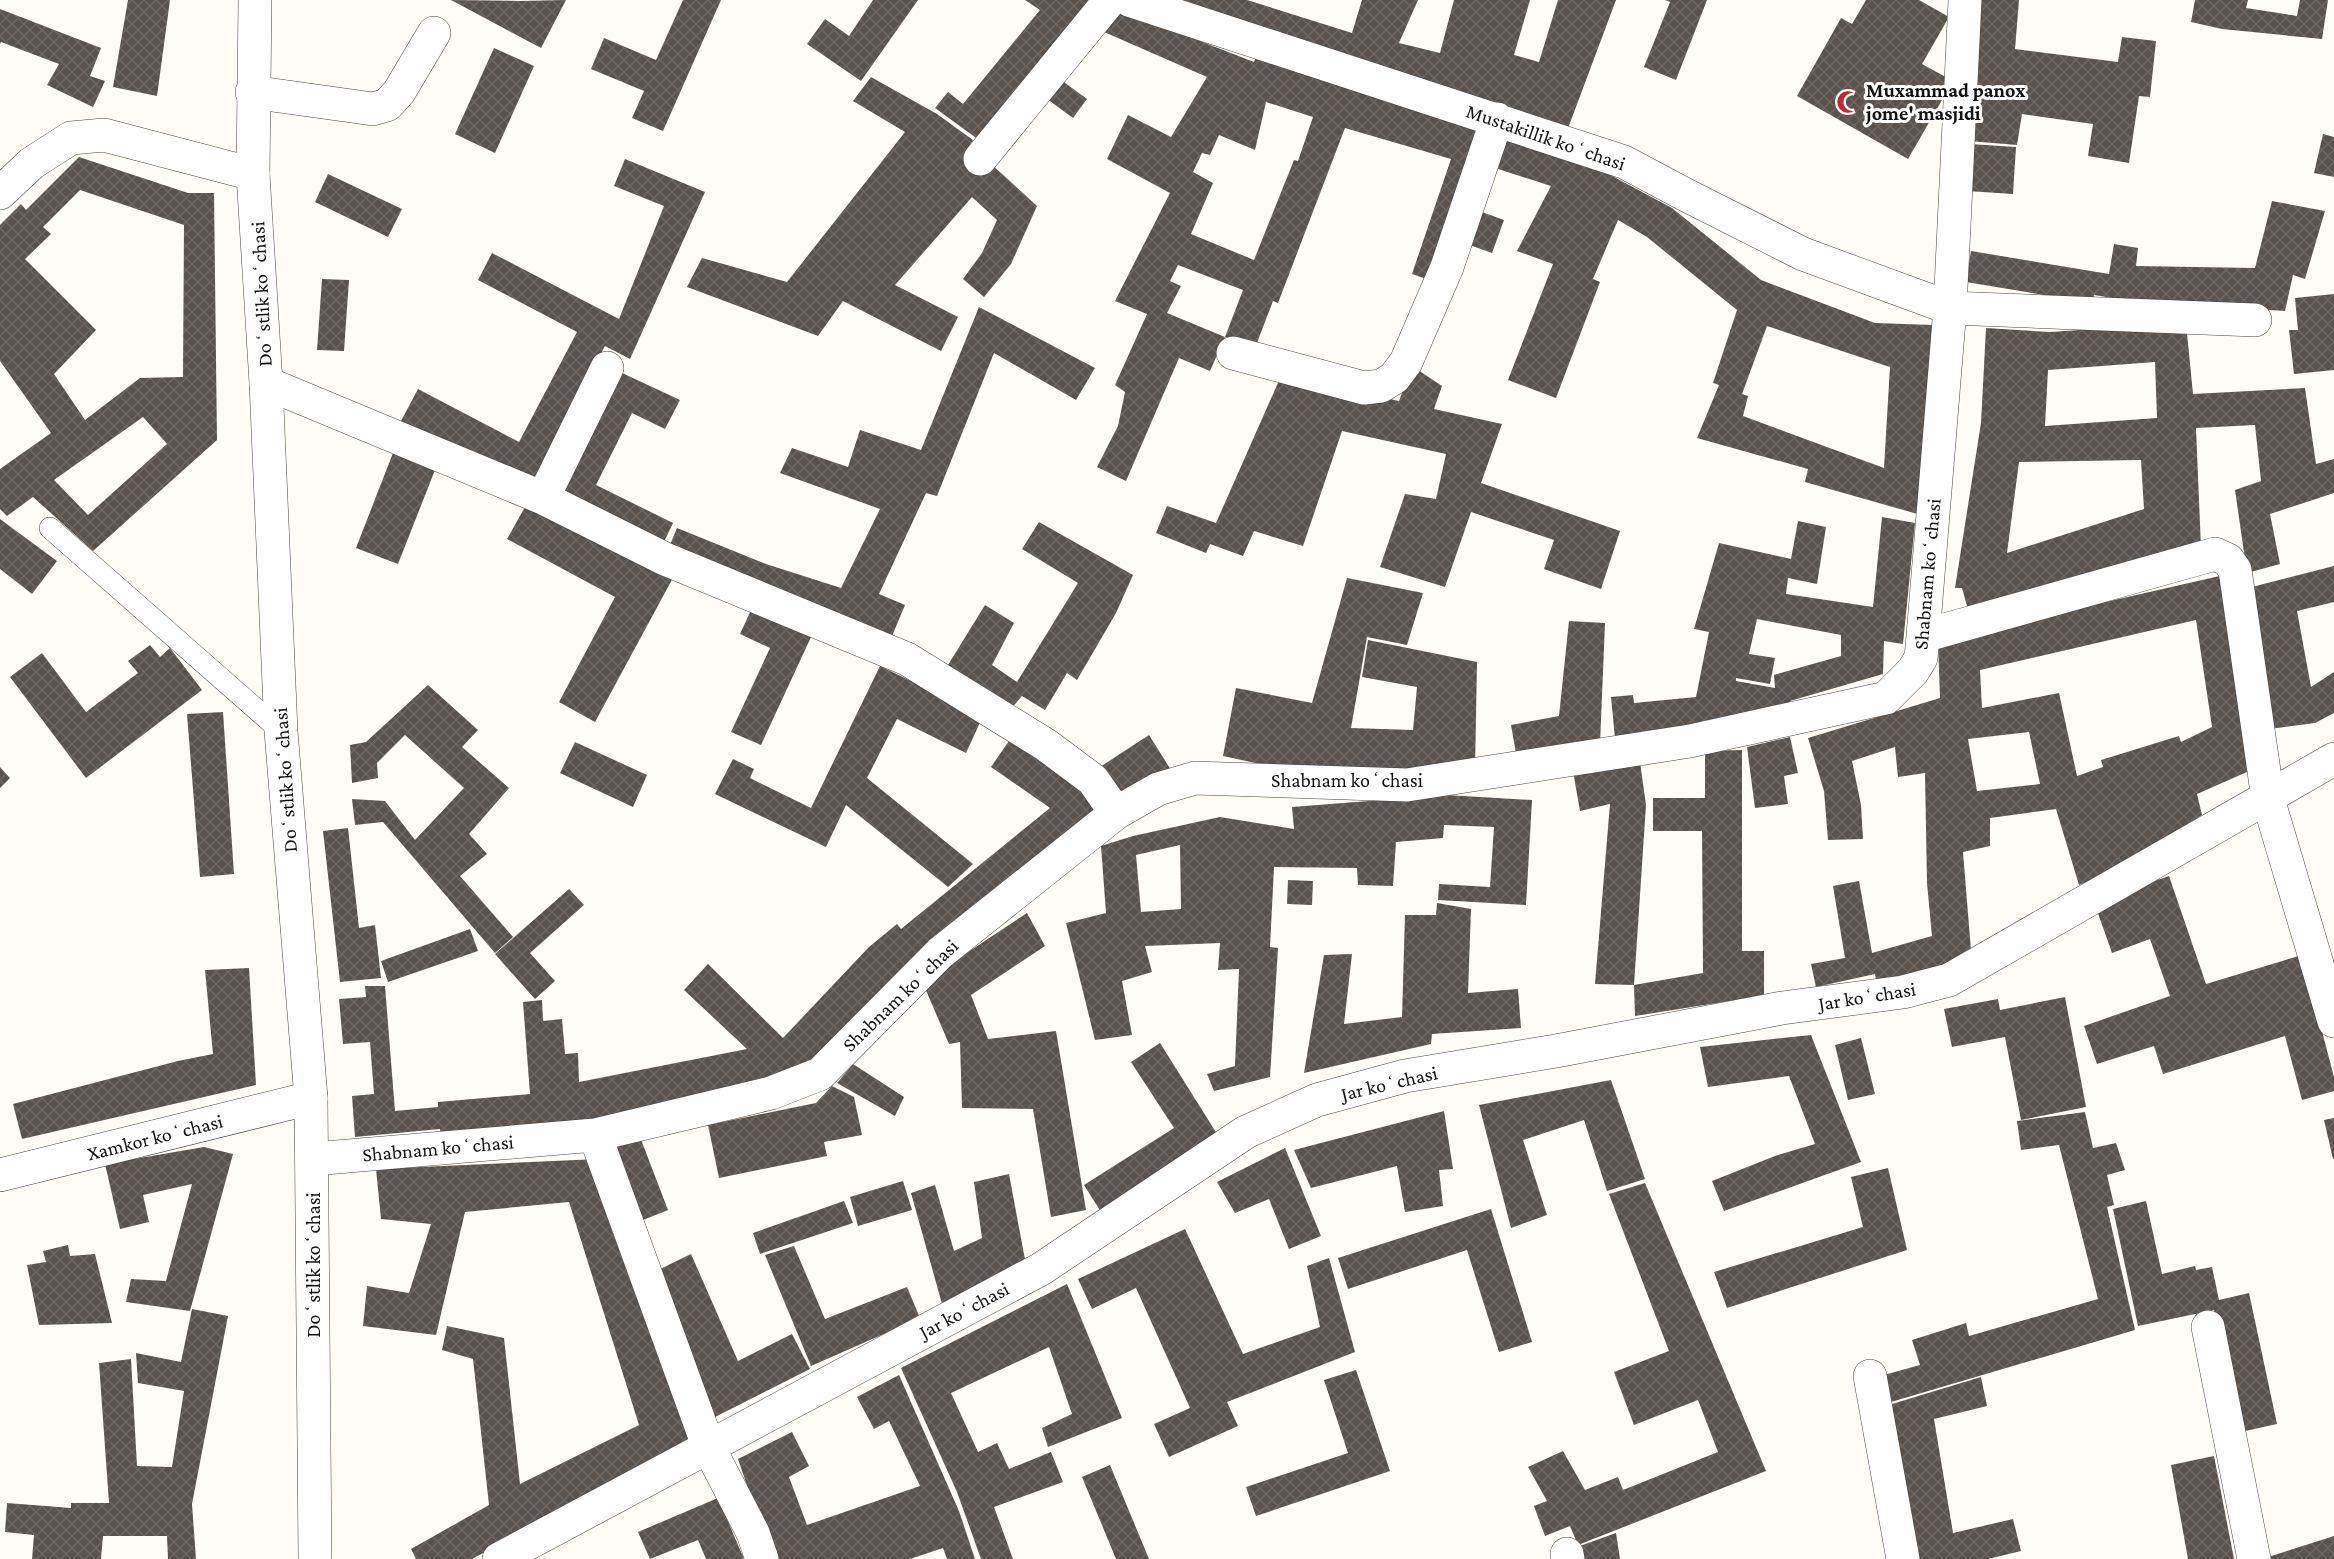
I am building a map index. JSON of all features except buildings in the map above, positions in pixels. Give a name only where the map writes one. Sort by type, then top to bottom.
[{"type":"street","name":"Doʻstlik koʻchasi","points":[[255,0],[252,92],[253,174],[266,383],[281,731],[311,1098],[315,1559]]},
{"type":"street","points":[[980,159],[1110,0]]},
{"type":"street","name":"Mustakillik koʻchasi","points":[[1129,0],[1624,162],[1803,254],[1950,308],[2255,320]]},
{"type":"street","name":"Shabnam koʻchasi","points":[[313,1159],[596,1135],[771,1093],[820,1074],[940,953],[1116,813],[1158,789],[1195,778],[1407,785],[1690,741],[1886,698],[1913,671],[1921,658],[1950,308],[1964,1]]},
{"type":"street","points":[[252,92],[373,109],[387,105],[399,92],[434,33]]},
{"type":"street","points":[[1233,353],[1364,388],[1381,386],[1394,378],[1406,362],[1447,267],[1497,119]]},
{"type":"street","points":[[0,193],[32,163],[71,138],[104,135],[253,174]]},
{"type":"street","points":[[543,498],[607,368]]},
{"type":"street","points":[[266,383],[543,498],[665,559],[907,659],[1046,746],[1093,780],[1116,813]]},
{"type":"street","points":[[1923,636],[2214,554],[2223,556],[2235,570],[2268,799],[2334,1021]]},
{"type":"street","name":"Jar koʻchasi","points":[[500,1559],[1041,1269],[1246,1132],[1317,1100],[1405,1076],[1556,1051],[1782,1008],[1903,993],[1949,980],[2268,799],[2334,759]]},
{"type":"street","name":"Xamkor koʻchasi","points":[[0,1175],[311,1098]]},
{"type":"street","points":[[596,1135],[709,1448],[753,1533],[762,1559]]},
{"type":"street","points":[[2208,1327],[2254,1559]]},
{"type":"street","points":[[1870,1376],[1903,1559]]},
{"type":"lane","points":[[50,528],[281,731]]},
{"type":"place","name":"Muxammad panox jome' masjidi","points":[[1848,102]]}]
